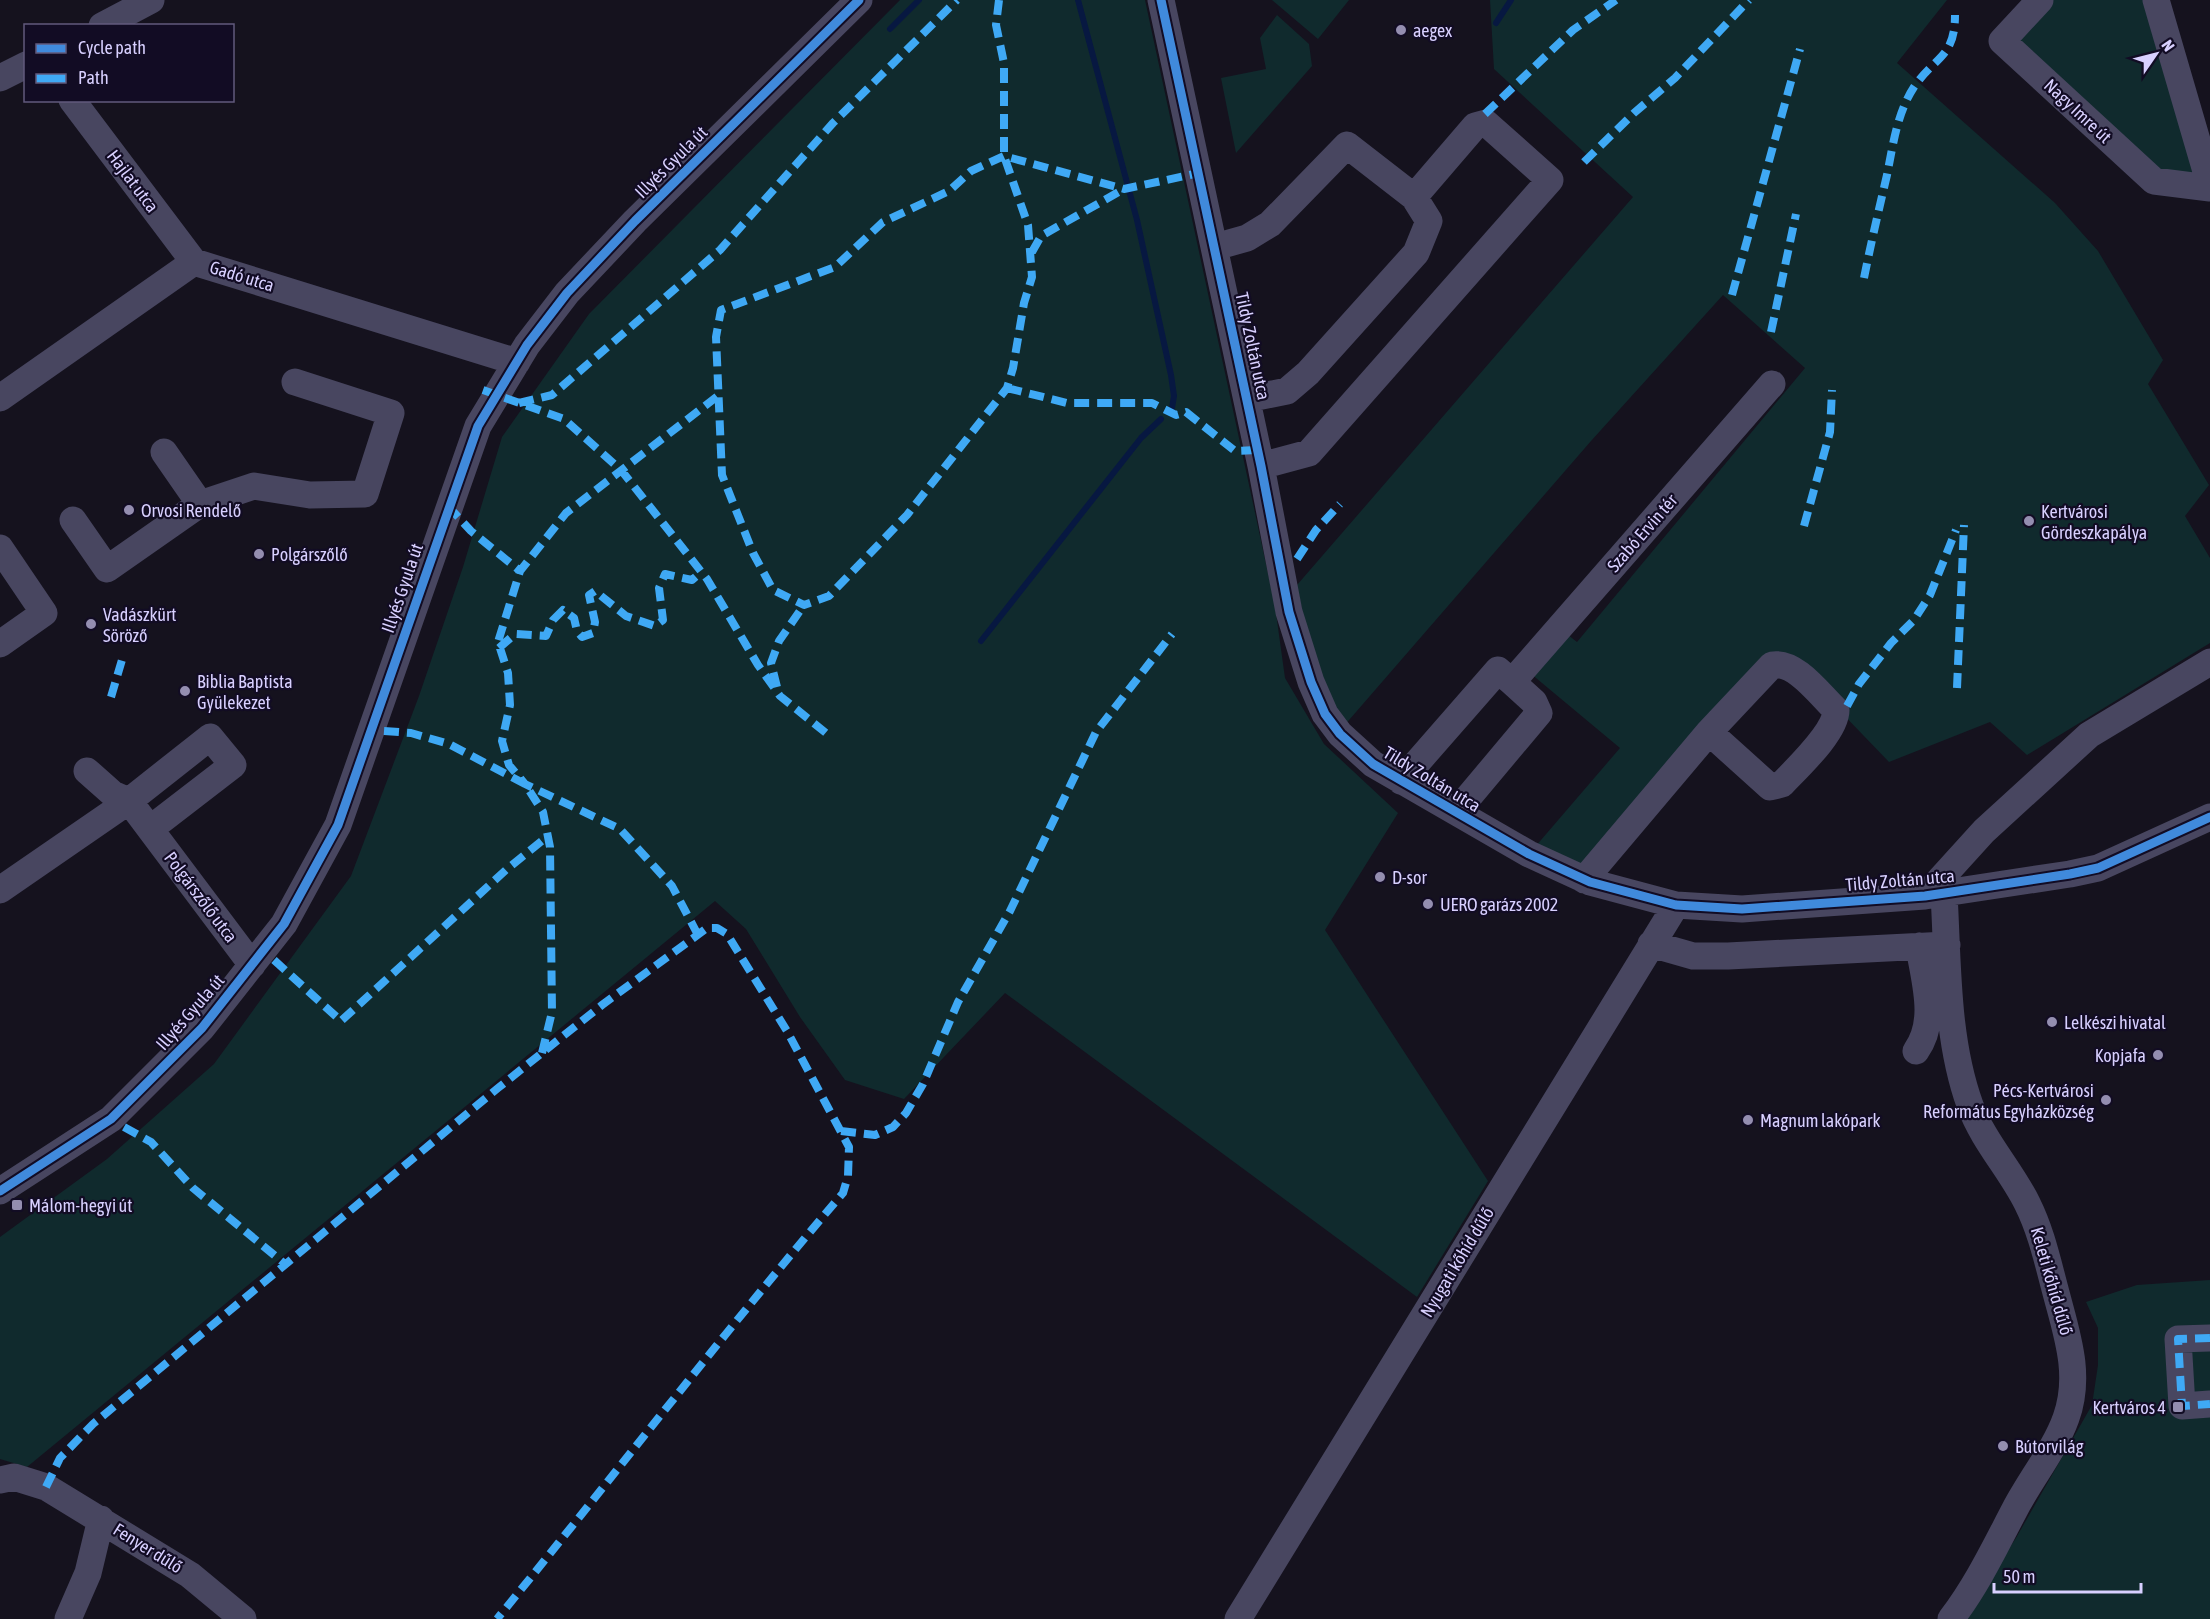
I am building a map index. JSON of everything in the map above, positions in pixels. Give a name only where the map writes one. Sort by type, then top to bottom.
[{"type":"street","points":[[106,24],[151,0]]},
{"type":"street","name":"Illyés Gyula út","points":[[0,1191],[111,1119],[202,1028],[284,924],[338,825],[478,426],[517,362],[575,285],[635,221],[859,0]]},
{"type":"street","name":"Tildy Zoltán utca","points":[[1161,0],[1247,399],[1289,612],[1311,682],[1325,714],[1340,734],[1373,764],[1529,854],[1584,880],[1676,905],[1742,909],[1934,895],[2098,867],[2210,817]]},
{"type":"street","name":"Nagy Imre út","points":[[2040,0],[2002,41],[2154,181],[2210,187],[2156,0]]},
{"type":"street","points":[[0,78],[24,66]]},
{"type":"street","name":"Hajlat utca","points":[[74,102],[194,262]]},
{"type":"street","points":[[1261,466],[1309,453],[1550,180],[1486,123],[1475,126],[1414,197]]},
{"type":"street","name":"Tildy Zoltán utca","points":[[1215,247],[1247,238],[1270,224],[1347,145],[1414,197],[1429,221],[1416,253],[1308,373],[1287,391],[1247,399]]},
{"type":"street","name":"Gadó utca","points":[[0,398],[194,262],[517,362]]},
{"type":"street","points":[[73,520],[106,569],[200,504],[254,486],[310,495],[365,494],[392,413],[295,382]]},
{"type":"street","name":"Szabó Ervin tér","points":[[1512,682],[1772,384]]},
{"type":"street","points":[[164,452],[200,504]]},
{"type":"street","points":[[0,548],[44,613],[0,644]]},
{"type":"street","name":"Tildy Zoltán utca","points":[[1934,895],[1984,831],[2090,735],[2210,662]]},
{"type":"street","points":[[1584,880],[1709,732],[1772,665],[1782,663],[1791,668],[1836,710],[1836,720],[1829,730],[1782,784],[1770,787],[1709,732]]},
{"type":"street","points":[[1401,781],[1498,670],[1534,702],[1539,713],[1456,812]]},
{"type":"street","points":[[0,890],[129,801],[210,737],[232,765],[150,829]]},
{"type":"street","points":[[87,771],[113,794],[129,801]]},
{"type":"street","name":"Polgárszőlő utca","points":[[129,801],[252,965]]},
{"type":"street","name":"Keleti kőhíd dűlő","points":[[1934,895],[1947,945],[1954,1035],[1962,1078],[1971,1107],[1994,1153],[2027,1202],[2046,1248],[2070,1339],[2073,1373],[2072,1399],[2066,1420],[2016,1507],[1977,1583],[1951,1619]]},
{"type":"street","name":"Nyugati kőhíd dűlő","points":[[1238,1619],[1676,905]]},
{"type":"street","points":[[1651,944],[1693,956],[1947,945]]},
{"type":"street","points":[[1916,1050],[1925,1038],[1929,1016],[1918,946]]},
{"type":"street","points":[[2210,1338],[2178,1340],[2182,1406],[2210,1404]]},
{"type":"street","name":"Fenyer dűlő","points":[[0,1480],[14,1477],[46,1487],[190,1575],[243,1619]]},
{"type":"street","points":[[69,1619],[88,1573],[101,1519]]},
{"type":"green space","points":[[900,0],[1145,0],[1275,606],[1285,678],[1324,744],[1398,813],[1325,930],[1488,1181],[1417,1297],[1005,993],[904,1099],[845,1080],[800,1017],[746,929],[715,901],[27,1467],[0,1459],[0,1237],[107,1159],[214,1064],[351,876],[419,696],[463,567],[502,437],[589,314]]},
{"type":"green space","points":[[1272,0],[1349,0],[1318,39]]},
{"type":"green space","points":[[1490,0],[1947,0],[1897,63],[2055,203],[2098,251],[2163,360],[2148,384],[2209,485],[2185,516],[2210,558],[2210,643],[2027,755],[1990,722],[1889,762],[1785,654],[1584,880],[1529,854],[1620,748],[1524,668],[1559,628],[1577,642],[1805,368],[1723,295],[1591,441],[1343,727],[1316,679],[1297,585],[1633,197],[1494,69]]},
{"type":"green space","points":[[2043,0],[2154,0],[2209,186],[2155,180],[2005,41]]},
{"type":"green space","points":[[1277,15],[1309,44],[1312,66],[1236,153],[1221,78],[1266,69],[1260,38]]},
{"type":"green space","points":[[2210,1280],[2210,1619],[1963,1619],[2016,1538],[2092,1405],[2098,1365],[2098,1328],[2086,1302],[2137,1285]]},
{"type":"waterway","points":[[890,29],[919,0]]},
{"type":"waterway","points":[[1078,0],[1137,220],[1171,375],[1174,396],[1172,408]]},
{"type":"waterway","points":[[1496,23],[1511,0]]},
{"type":"waterway","points":[[981,641],[1141,438],[1161,419]]},
{"type":"marked path","points":[[519,403],[552,395],[720,250],[833,123],[957,0]]},
{"type":"marked path","points":[[999,0],[996,25],[1004,63],[1004,156],[1028,225],[1032,277],[1024,303],[1013,368],[1007,388],[907,515],[829,596],[804,605],[773,590],[753,553],[722,475],[716,337],[721,310],[835,267],[883,222],[949,191],[971,171],[1004,156],[1124,189],[1199,173]]},
{"type":"marked path","points":[[1485,114],[1573,30],[1616,0]]},
{"type":"marked path","points":[[1584,162],[1634,113],[1675,78],[1749,0]]},
{"type":"marked path","points":[[1864,278],[1903,107],[1914,87],[1948,49],[1952,40],[1955,15]]},
{"type":"marked path","points":[[1732,295],[1800,49]]},
{"type":"marked path","points":[[1032,252],[1041,236],[1124,189]]},
{"type":"marked path","points":[[1771,332],[1796,214]]},
{"type":"marked path","points":[[1007,388],[1067,403],[1152,403],[1176,415],[1186,412],[1235,451],[1258,450]]},
{"type":"marked path","points":[[483,390],[564,419],[621,470],[707,579],[758,665],[780,696],[826,733]]},
{"type":"marked path","points":[[1804,526],[1830,432],[1832,390]]},
{"type":"marked path","points":[[698,935],[672,886],[620,829],[525,784],[509,765],[502,741],[510,705],[508,673],[498,642],[520,571],[566,513],[719,395]]},
{"type":"marked path","points":[[1297,559],[1316,530],[1340,504]]},
{"type":"marked path","points":[[448,506],[471,531],[520,571]]},
{"type":"marked path","points":[[1957,688],[1964,525]]},
{"type":"marked path","points":[[1847,706],[1859,684],[1891,643],[1914,620],[1930,595],[1956,530]]},
{"type":"marked path","points":[[499,648],[515,634],[546,636],[553,620],[563,610],[574,618],[577,631],[582,637],[593,633],[595,622],[589,595],[595,591],[626,616],[655,626],[663,620],[659,588],[665,574],[692,580],[701,572]]},
{"type":"marked path","points":[[777,687],[771,663],[779,641],[804,605]]},
{"type":"marked path","points":[[841,1131],[875,1135],[893,1127],[906,1113],[923,1084],[958,1002],[1010,911],[1096,732],[1172,634]]},
{"type":"marked path","points":[[111,697],[124,653]]},
{"type":"marked path","points":[[384,731],[411,733],[449,744],[525,784],[543,812],[550,847],[552,1012],[542,1053]]},
{"type":"marked path","points":[[274,960],[341,1021],[507,869],[548,836]]},
{"type":"marked path","points":[[46,1487],[60,1458],[93,1424],[498,1088],[602,1005],[707,928],[717,928],[727,934],[787,1031],[849,1147],[848,1176],[843,1193],[712,1351],[497,1619]]},
{"type":"marked path","points":[[124,1127],[151,1142],[193,1188],[285,1264]]},
{"type":"marked path","points":[[2210,1338],[2178,1339],[2182,1406],[2210,1404]]},
{"type":"cycle path","points":[[0,1191],[111,1119],[202,1028],[284,924],[338,825],[478,426],[527,345],[567,293],[635,221],[859,0]]},
{"type":"cycle path","points":[[1161,0],[1261,466],[1289,612],[1311,682],[1325,714],[1340,734],[1373,764],[1529,854],[1590,882],[1676,905],[1742,909],[1925,896],[2070,874],[2098,868],[2210,817]]},
{"type":"place","name":"aegex","points":[[1401,30]]},
{"type":"place","name":"Orvosi Rendelő","points":[[129,510]]},
{"type":"place","name":"Kertvárosi Gördeszkapálya","points":[[2029,521]]},
{"type":"place","name":"Polgárszőlő","points":[[259,554]]},
{"type":"place","name":"Vadászkürt Söröző","points":[[91,624]]},
{"type":"place","name":"Biblia Baptista Gyülekezet","points":[[185,691]]},
{"type":"place","name":"D-sor","points":[[1380,877]]},
{"type":"place","name":"UERO garázs 2002","points":[[1428,904]]},
{"type":"place","name":"Lelkészi hivatal","points":[[2052,1022]]},
{"type":"place","name":"Kopjafa","points":[[2158,1055]]},
{"type":"place","name":"Pécs-Kertvárosi Református Egyházközség","points":[[2106,1100]]},
{"type":"place","name":"Magnum lakópark","points":[[1748,1120]]},
{"type":"place","name":"Málom-hegyi út","points":[[17,1205]]},
{"type":"place","name":"Kertváros 4","points":[[2178,1407]]},
{"type":"place","name":"Bútorvilág","points":[[2003,1446]]}]
